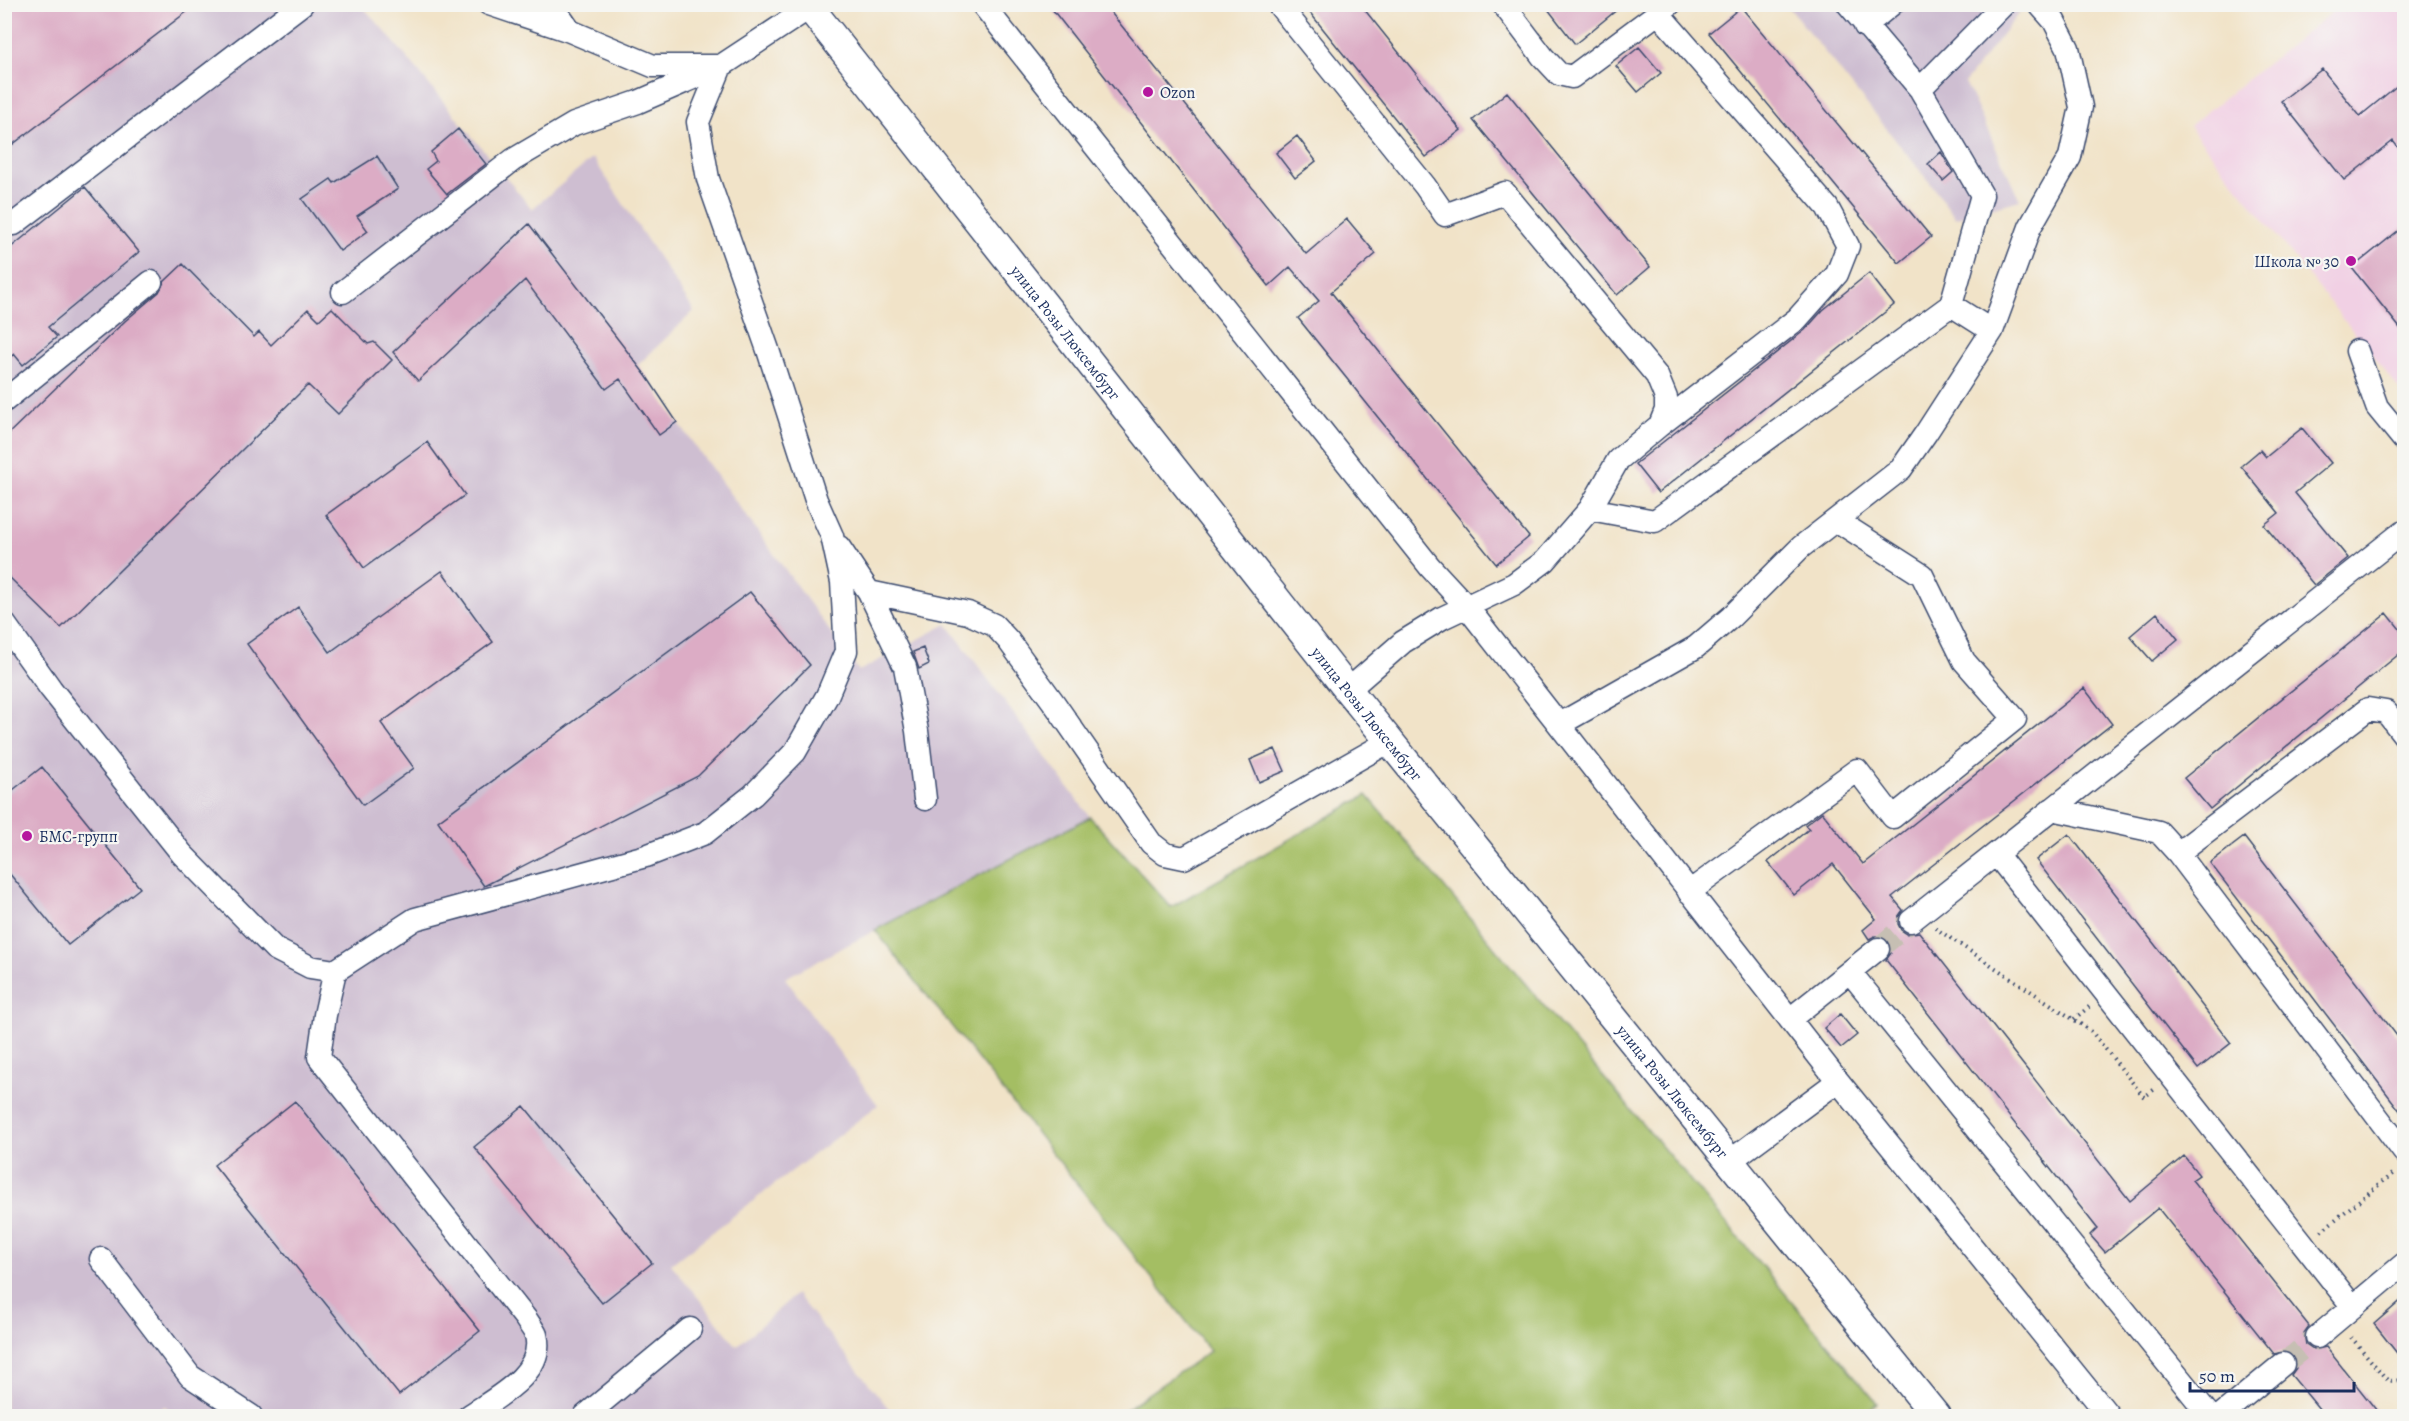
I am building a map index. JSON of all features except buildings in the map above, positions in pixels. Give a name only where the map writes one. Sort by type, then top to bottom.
[{"type":"main road","name":"улица Розы Люксембург","points":[[808,6],[1348,690],[1936,1416]]},
{"type":"street","points":[[14,225],[302,4]]},
{"type":"street","points":[[489,4],[570,31],[653,66],[721,66]]},
{"type":"street","points":[[551,4],[570,31]]},
{"type":"street","points":[[982,4],[1430,567],[1467,607],[1838,1081],[2109,1416]]},
{"type":"street","points":[[1278,4],[1445,214],[1504,193],[1657,376],[1666,399],[1666,410],[1660,426]]},
{"type":"street","points":[[1348,690],[1403,642],[1442,618],[1514,584],[1545,561],[1590,509],[1618,460],[1797,320],[1837,274],[1848,246],[1827,207],[1664,9],[1572,77],[1559,74],[1551,66],[1503,4]]},
{"type":"street","points":[[1590,509],[1655,521],[1952,305],[1982,195],[1920,89],[1848,4]]},
{"type":"street","points":[[1866,26],[1892,4]]},
{"type":"street","points":[[1920,89],[2004,4]]},
{"type":"street","points":[[1560,724],[1695,648],[1731,617],[1801,547],[1900,469],[1992,331],[2030,227],[2070,157],[2081,107],[2068,48],[2054,21],[2038,4]]},
{"type":"street","points":[[343,292],[513,160],[574,124],[638,102],[721,66],[808,6]]},
{"type":"street","points":[[4,623],[51,689],[182,854],[275,949],[310,967],[335,970],[415,919],[646,856],[705,833],[753,795],[795,752],[827,696],[846,651],[842,582],[831,536],[816,500],[768,350],[708,179],[698,122],[721,66]]},
{"type":"street","points":[[4,401],[151,282]]},
{"type":"street","points":[[1952,305],[1992,331]]},
{"type":"street","points":[[2357,351],[2377,407],[2404,440]]},
{"type":"street","points":[[1689,892],[1857,770],[1893,817],[2015,719],[1964,661],[1922,575],[1836,520]]},
{"type":"street","points":[[1914,918],[2404,531]]},
{"type":"street","points":[[831,536],[869,592],[905,667],[917,731],[925,799]]},
{"type":"street","points":[[869,592],[968,613],[994,626],[1008,639],[1054,703],[1129,814],[1151,843],[1165,854],[1184,858],[1390,741]]},
{"type":"street","points":[[2178,853],[2368,709],[2386,712],[2404,735]]},
{"type":"street","points":[[2052,809],[2159,832],[2178,853],[2400,1162]]},
{"type":"street","points":[[1996,854],[2304,1244],[2345,1313]]},
{"type":"street","points":[[1790,1020],[1878,949]]},
{"type":"street","points":[[335,970],[319,1057],[526,1319],[536,1335],[536,1352],[524,1377],[469,1416]]},
{"type":"street","points":[[1850,972],[2210,1416]]},
{"type":"street","points":[[1730,1161],[1838,1081]]},
{"type":"street","points":[[101,1259],[190,1376],[251,1416]]},
{"type":"street","points":[[2317,1336],[2404,1264]]},
{"type":"street","points":[[585,1416],[690,1329]]},
{"type":"street","points":[[2220,1416],[2283,1364]]},
{"type":"path","points":[[1914,918],[2091,1030]]},
{"type":"path","points":[[2304,1244],[2400,1162]]},
{"type":"path","points":[[2345,1313],[2388,1381],[2404,1380]]},
{"type":"shaded area","points":[[5,5],[361,5],[532,209],[593,158],[694,311],[637,366],[859,671],[947,624],[1090,817],[785,978],[878,1105],[671,1264],[737,1346],[796,1294],[895,1416],[173,1416],[165,1406],[152,1416],[5,1416]]},
{"type":"shaded area","points":[[1787,5],[2025,5],[1965,82],[2020,200],[1955,218],[1935,189]]},
{"type":"shaded area","name":"Школа № 30","points":[[2341,5],[2404,5],[2404,395],[2189,126]]},
{"type":"green space","points":[[1367,795],[1877,1403],[1860,1416],[1116,1416],[1210,1351],[875,930],[1090,817],[1171,907]]},
{"type":"tunnel","points":[[1878,949],[1911,921]]},
{"type":"tunnel","points":[[2283,1364],[2317,1337]]},
{"type":"place","name":"Ozon","points":[[1148,92]]},
{"type":"place","name":"Школа № 30","points":[[2351,261]]},
{"type":"place","name":"БМС-групп","points":[[27,836]]}]
